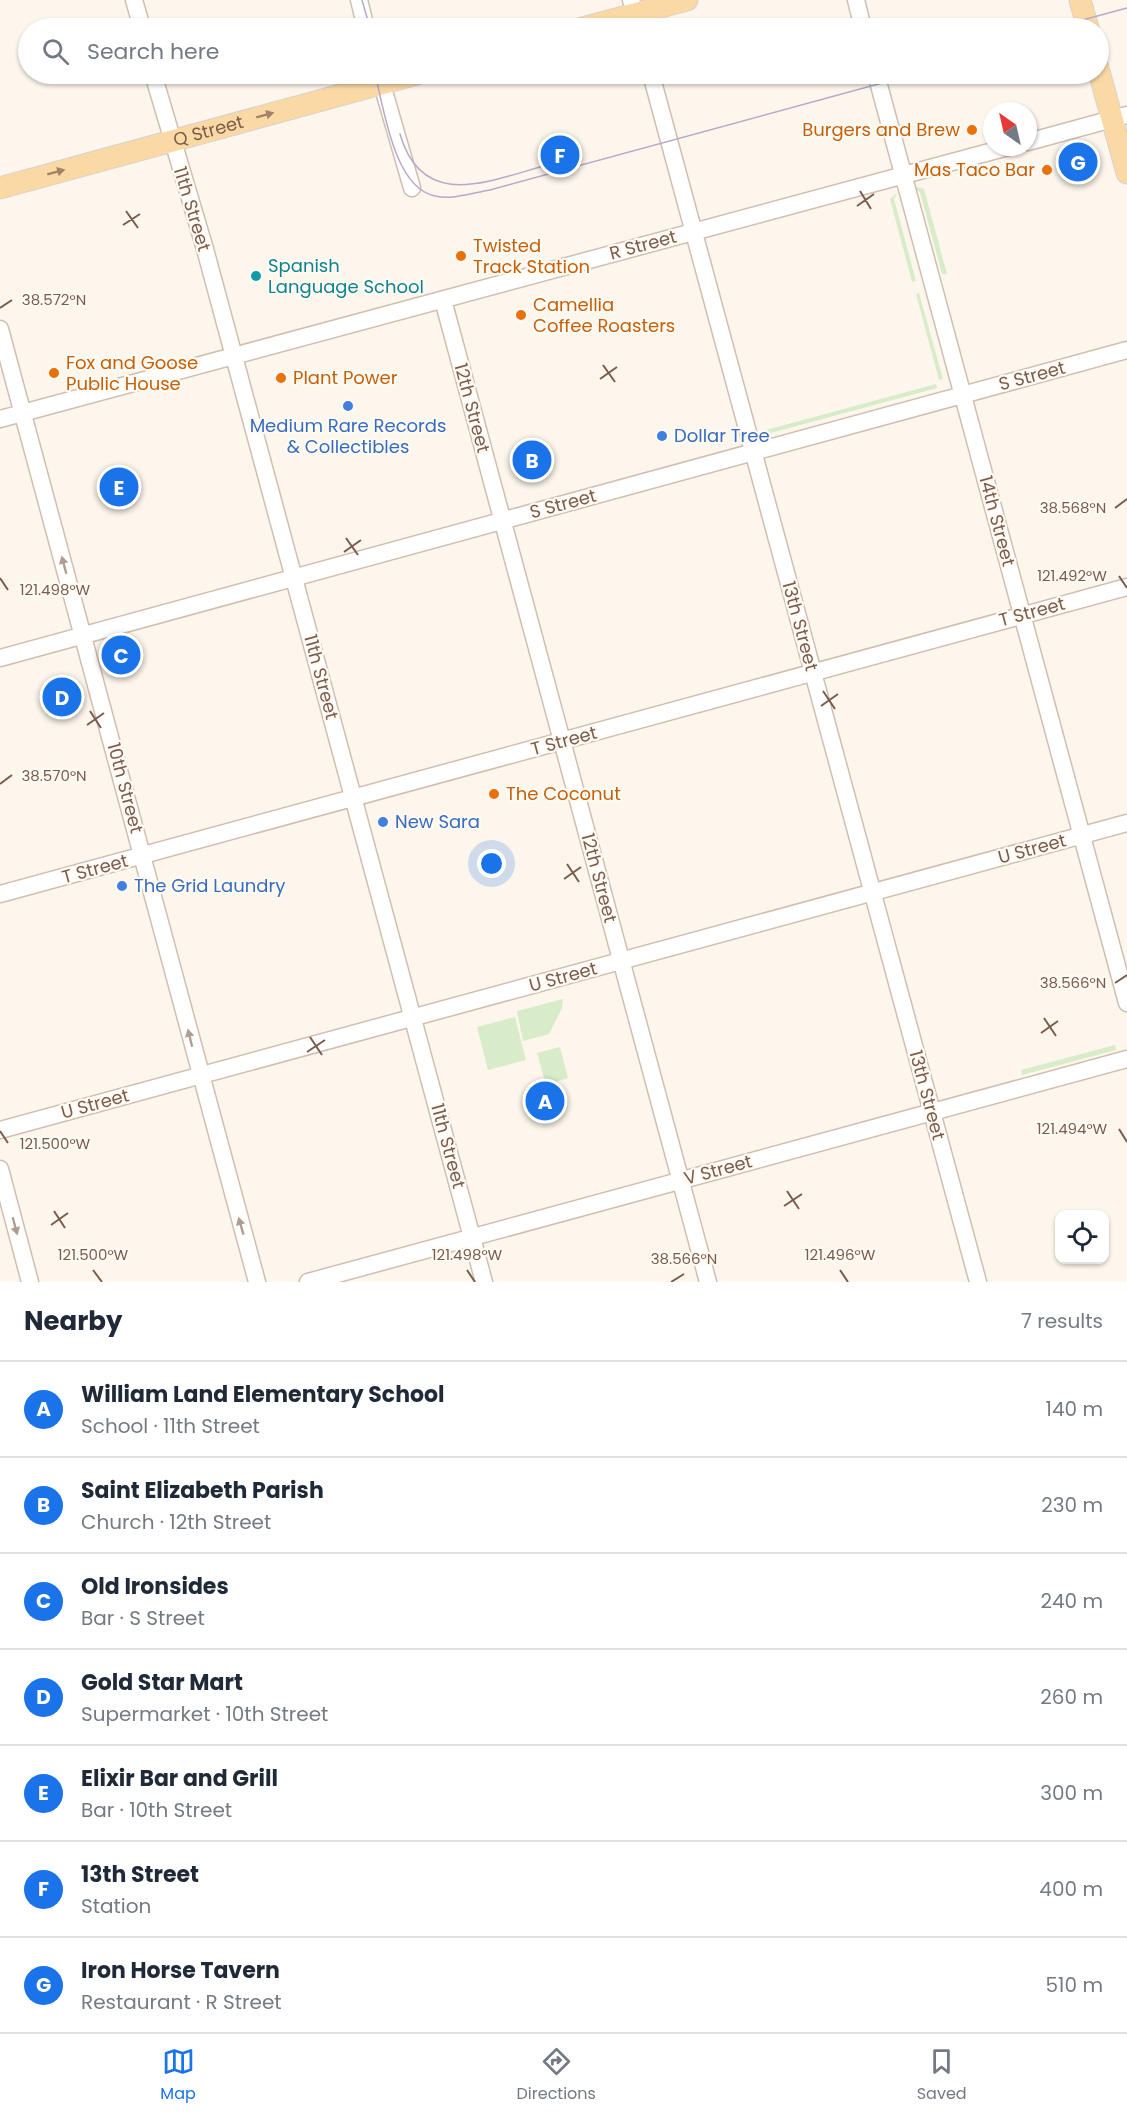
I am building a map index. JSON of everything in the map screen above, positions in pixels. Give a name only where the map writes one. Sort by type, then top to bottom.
[{"type":"main road","points":[[620,18],[687,0]]},
{"type":"main road","points":[[1080,0],[1085,18]]},
{"type":"main road","name":"Q Street","points":[[0,188],[171,141],[360,84]]},
{"type":"main road","points":[[1105,84],[1120,117],[1127,173]]},
{"type":"street","points":[[134,0],[139,18]]},
{"type":"street","points":[[358,0],[363,18]]},
{"type":"street","points":[[856,0],[860,18]]},
{"type":"street","name":"11th Street","points":[[156,84],[233,356],[484,1282]]},
{"type":"street","points":[[382,84],[412,188]]},
{"type":"street","name":"13th Street","points":[[654,84],[978,1282]]},
{"type":"street","name":"14th Street","points":[[879,84],[1127,1003]]},
{"type":"street","points":[[1037,140],[1120,117]]},
{"type":"street","name":"R Street","points":[[0,419],[983,154]]},
{"type":"street","name":"12th Street","points":[[443,300],[708,1282]]},
{"type":"street","name":"10th Street","points":[[0,329],[257,1282]]},
{"type":"street","name":"S Street","points":[[0,658],[1127,350]]},
{"type":"street","name":"T Street","points":[[0,894],[1127,587]]},
{"type":"street","name":"U Street","points":[[0,1130],[1127,823]]},
{"type":"street","name":"V Street","points":[[308,1282],[1127,1059]]},
{"type":"street","points":[[0,1169],[30,1282]]},
{"type":"green space","points":[[914,188],[924,189],[947,274],[942,274],[920,192]]},
{"type":"green space","points":[[897,193],[894,199],[916,281],[912,282],[890,199]]},
{"type":"green space","points":[[919,293],[943,379],[939,380],[916,294]]},
{"type":"green space","points":[[936,384],[937,388],[767,434],[766,430]]},
{"type":"green space","points":[[563,999],[562,1008],[549,1034],[523,1041],[517,1011]]},
{"type":"green space","points":[[515,1017],[526,1060],[488,1070],[477,1027]]},
{"type":"green space","points":[[1115,1045],[1116,1050],[1022,1075],[1021,1070]]},
{"type":"green space","points":[[560,1047],[568,1078],[546,1085],[537,1053]]},
{"type":"tram line","points":[[362,0],[367,18]]},
{"type":"tram line","points":[[1090,18],[1127,8]]},
{"type":"tram line","points":[[377,84],[387,125],[400,163],[421,190],[435,196],[448,197],[490,190],[878,84]]},
{"type":"tram line","points":[[400,134],[411,159],[425,175],[443,183],[462,185],[484,182],[551,164]]},
{"type":"place","name":"Burgers and Brew","points":[[972,130]]},
{"type":"place","name":"13th Street","points":[[560,155]]},
{"type":"place","name":"Iron Horse Tavern","points":[[1078,162]]},
{"type":"place","name":"Mas Taco Bar","points":[[1047,170]]},
{"type":"place","name":"Twisted Track Station","points":[[461,256]]},
{"type":"place","name":"Spanish Language School","points":[[256,276]]},
{"type":"place","name":"Camellia Coffee Roasters","points":[[521,315]]},
{"type":"place","name":"Fox and Goose Public House","points":[[54,373]]},
{"type":"place","name":"Plant Power","points":[[281,378]]},
{"type":"place","name":"Medium Rare Records & Collectibles","points":[[348,406]]},
{"type":"place","name":"Dollar Tree","points":[[662,436]]},
{"type":"place","name":"Saint Elizabeth Parish","points":[[532,460]]},
{"type":"place","name":"Elixir Bar and Grill","points":[[119,487]]},
{"type":"place","name":"Old Ironsides","points":[[121,655]]},
{"type":"place","name":"Gold Star Mart","points":[[62,697]]},
{"type":"place","name":"The Coconut","points":[[494,794]]},
{"type":"place","name":"New Sara","points":[[383,822]]},
{"type":"place","name":"The Grid Laundry","points":[[122,886]]},
{"type":"place","name":"William Land Elementary School","points":[[545,1101]]}]
